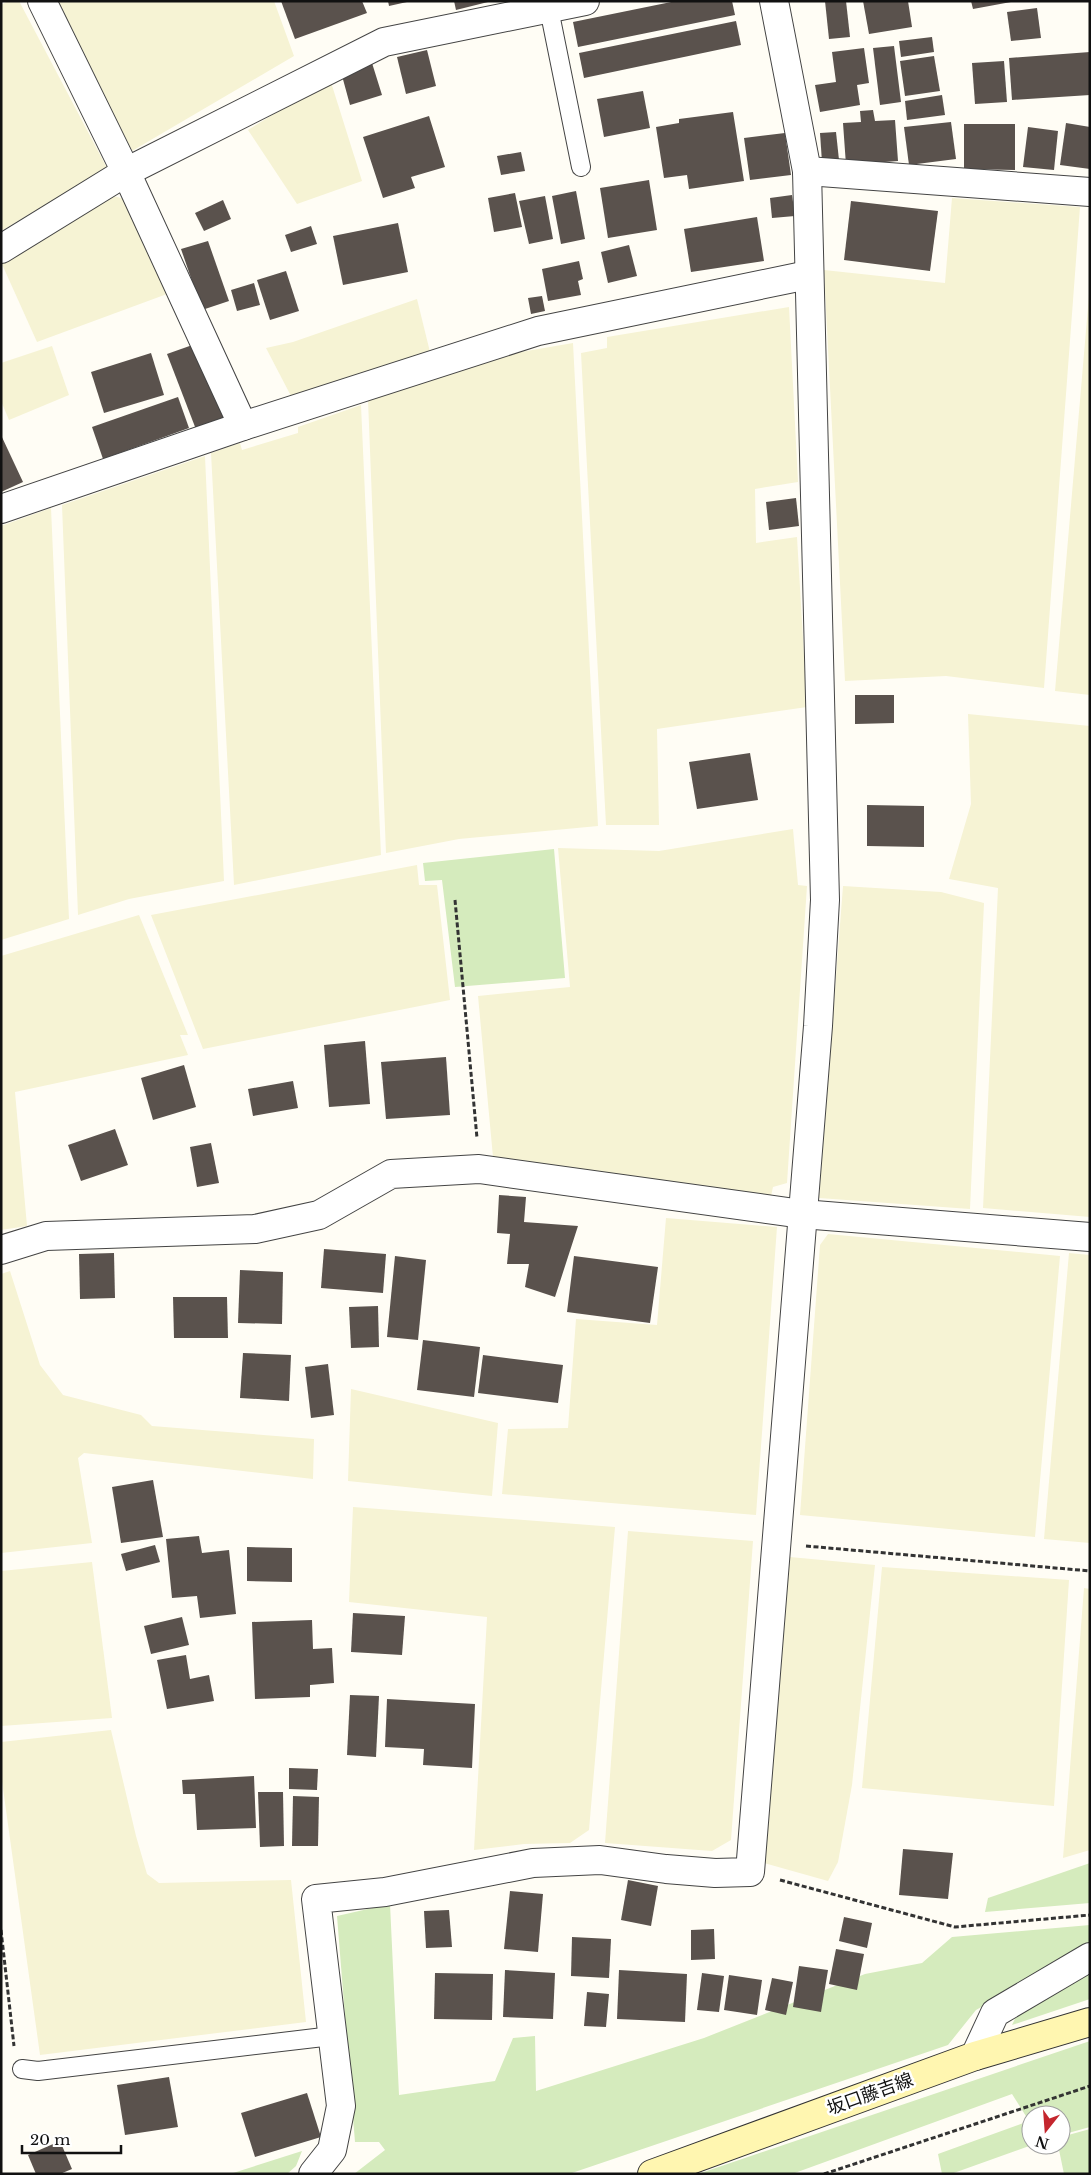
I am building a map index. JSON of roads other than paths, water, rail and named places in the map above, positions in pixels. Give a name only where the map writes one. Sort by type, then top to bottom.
[{"type":"main road","name":"坂口藤吉線","points":[[652,2174],[975,2056],[1090,2022]]},
{"type":"street","points":[[42,1],[126,172],[243,426]]},
{"type":"street","points":[[1,249],[126,172],[384,42],[586,1]]},
{"type":"street","points":[[313,2174],[332,2150],[341,2106],[316,1899],[386,1892],[533,1863],[600,1860],[715,1874],[750,1872],[818,1026],[825,900],[808,275],[807,171],[774,1]]},
{"type":"street","points":[[807,171],[1090,192]]},
{"type":"street","points":[[1,509],[243,426],[538,331],[808,275]]},
{"type":"street","points":[[1,1250],[46,1236],[256,1228],[319,1215],[391,1174],[479,1169],[802,1214],[1090,1237]]},
{"type":"street","points":[[975,2056],[995,2013],[1090,1957]]},
{"type":"lane","points":[[549,9],[582,167]]},
{"type":"lane","points":[[22,2069],[38,2071],[332,2036]]}]
